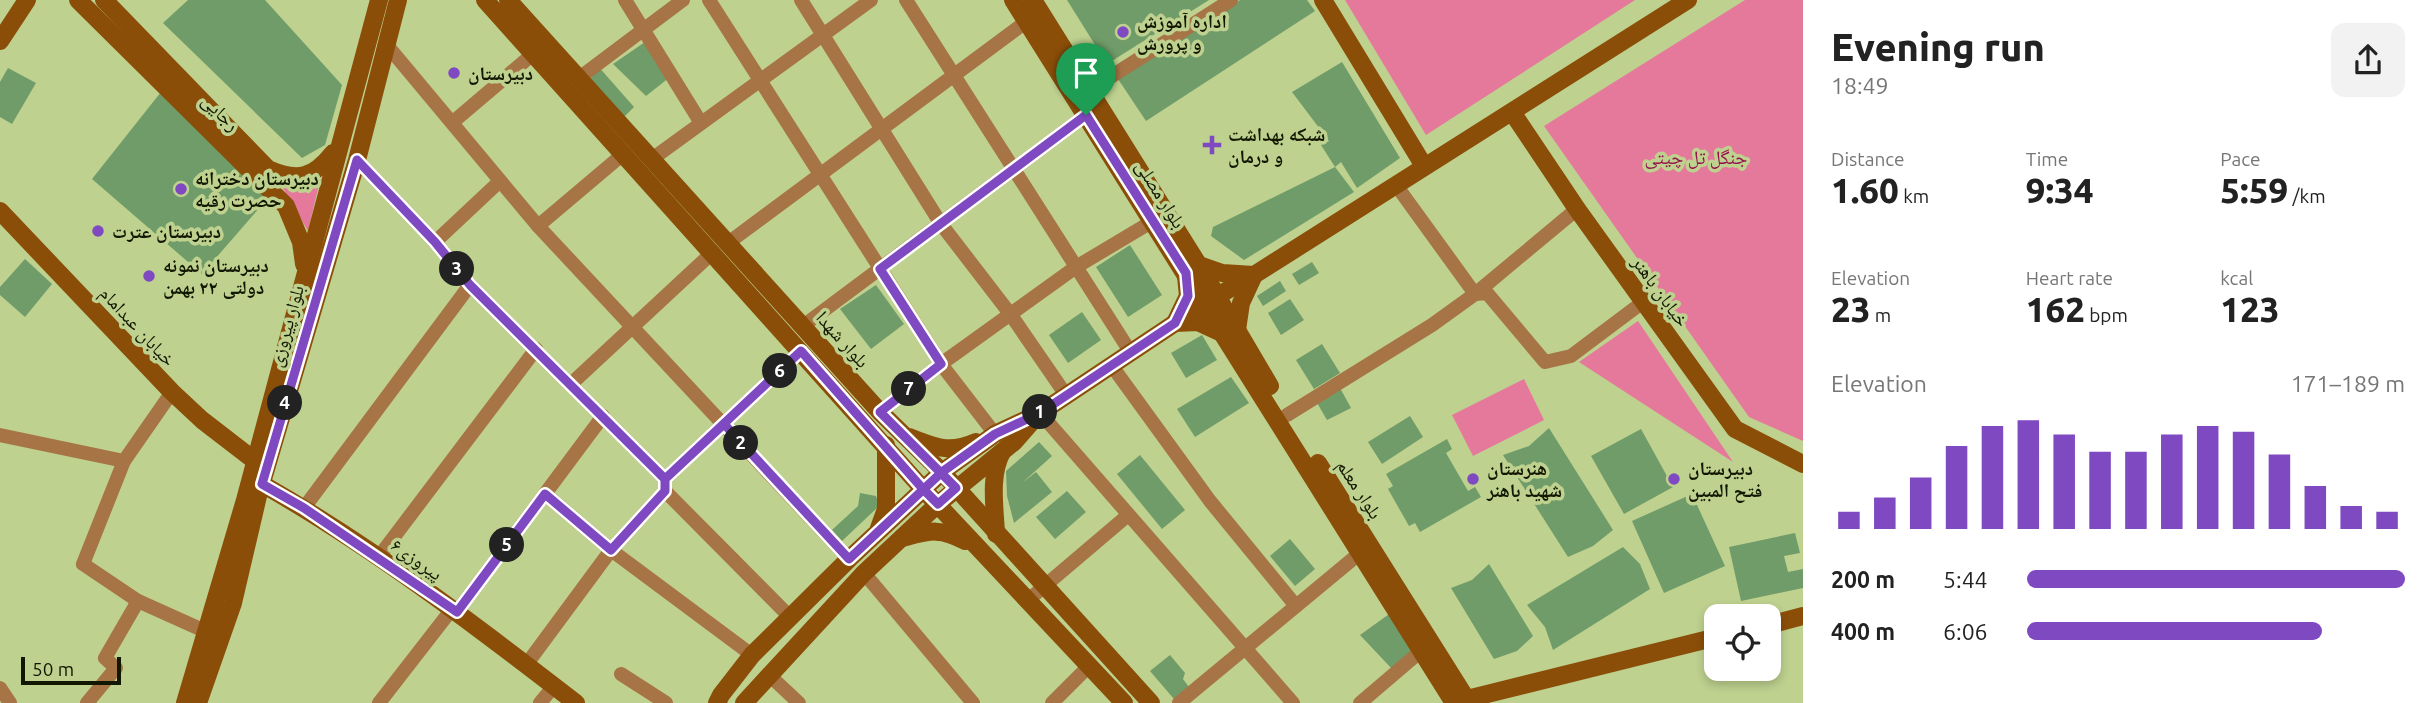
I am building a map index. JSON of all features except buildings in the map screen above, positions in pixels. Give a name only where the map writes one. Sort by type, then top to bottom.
[{"type":"main road","points":[[1,38],[27,0]]},
{"type":"main road","name":"رجایی","points":[[78,0],[136,45],[222,131],[286,206],[301,242],[305,270]]},
{"type":"main road","name":"رجایی","points":[[104,0],[136,45]]},
{"type":"main road","name":"بلوار پیروزی","points":[[185,703],[207,632],[225,601],[254,460],[379,0]]},
{"type":"main road","name":"بلوار پیروزی","points":[[198,703],[225,601],[357,160],[398,0]]},
{"type":"main road","name":"بلوار شهدا","points":[[485,0],[539,48],[579,78],[652,159],[801,351],[923,489],[1124,703]]},
{"type":"main road","name":"بلوار شهدا","points":[[508,0],[539,48],[622,155],[803,326],[880,412],[942,472],[1151,703]]},
{"type":"main road","name":"بلوار مصلی","points":[[1013,0],[1153,220],[1192,269]]},
{"type":"main road","name":"بلوار مصلی","points":[[1033,0],[1090,90],[1211,300]]},
{"type":"main road","points":[[1323,0],[1424,166]]},
{"type":"main road","points":[[903,434],[942,449],[965,447],[1040,413],[1211,300],[1688,0]]},
{"type":"main road","points":[[350,103],[370,107]]},
{"type":"main road","name":"خیابان باهنر","points":[[1512,112],[1577,209],[1735,429],[1803,464]]},
{"type":"main road","name":"رجایی","points":[[222,131],[268,169],[288,177],[315,172],[338,148]]},
{"type":"main road","name":"خیابان عبدامام","points":[[1,214],[172,392],[202,420],[254,460]]},
{"type":"main road","points":[[1175,323],[1188,296],[1192,269],[1254,275]]},
{"type":"main road","points":[[1175,323],[1198,322],[1231,332],[1254,275]]},
{"type":"main road","name":"بلوار معلم","points":[[1211,300],[1421,651],[1463,702]]},
{"type":"main road","name":"بلوار معلم","points":[[1231,332],[1287,415],[1463,702]]},
{"type":"main road","points":[[744,703],[864,573],[956,488],[1002,452],[1040,413]]},
{"type":"main road","points":[[717,703],[752,655],[849,559],[942,472],[995,434]]},
{"type":"main road","points":[[877,532],[886,509],[886,445]]},
{"type":"main road","points":[[996,534],[996,463],[1002,452]]},
{"type":"main road","name":"پیروزی۶","points":[[262,484],[304,508],[454,610],[576,703]]},
{"type":"main road","points":[[902,538],[947,531],[976,546]]},
{"type":"main road","points":[[1781,622],[1803,616]]},
{"type":"main road","points":[[1463,702],[1704,640]]},
{"type":"street","points":[[625,0],[701,124]]},
{"type":"street","points":[[579,78],[683,0]]},
{"type":"street","points":[[709,0],[941,364],[995,434]]},
{"type":"street","points":[[801,0],[941,224],[1011,315],[1066,395]]},
{"type":"street","points":[[652,159],[871,0]]},
{"type":"street","points":[[906,0],[1131,353]]},
{"type":"street","points":[[1090,90],[1231,0]]},
{"type":"street","points":[[571,384],[720,247],[1027,21]]},
{"type":"street","points":[[386,44],[538,226],[849,559]]},
{"type":"street","points":[[453,122],[539,48]]},
{"type":"street","points":[[803,326],[1086,115]]},
{"type":"street","points":[[538,226],[622,155]]},
{"type":"street","points":[[357,160],[435,242],[470,285],[603,416],[790,617]]},
{"type":"street","points":[[435,242],[500,181]]},
{"type":"street","points":[[1396,185],[1475,294]]},
{"type":"street","points":[[1287,415],[1432,326],[1577,209]]},
{"type":"street","points":[[880,412],[941,364],[1076,267],[1153,220]]},
{"type":"street","points":[[304,508],[470,285]]},
{"type":"street","points":[[1475,294],[1487,293],[1545,362],[1571,356],[1643,302]]},
{"type":"street","points":[[379,558],[536,349]]},
{"type":"street","points":[[526,665],[611,550],[665,485],[801,351]]},
{"type":"street","points":[[1112,366],[1210,501],[1296,606]]},
{"type":"street","points":[[172,392],[124,461],[83,564],[138,601],[207,632]]},
{"type":"street","points":[[1040,413],[1127,516],[1293,703]]},
{"type":"street","points":[[379,703],[545,494],[603,416]]},
{"type":"street","points":[[0,435],[124,461]]},
{"type":"street","points":[[545,494],[611,550],[752,655]]},
{"type":"street","points":[[1027,601],[1127,516]]},
{"type":"street","points":[[1179,703],[1360,553]]},
{"type":"street","points":[[864,573],[973,703]]},
{"type":"street","points":[[87,703],[116,668],[105,658],[138,601]]},
{"type":"street","points":[[1360,703],[1421,651]]},
{"type":"street","points":[[1052,703],[1089,666]]},
{"type":"street","points":[[621,674],[666,703]]},
{"type":"street","points":[[768,674],[799,703]]},
{"type":"street","points":[[540,703],[554,686]]},
{"type":"street","points":[[0,688],[10,703]]},
{"type":"green space","points":[[1345,0],[1635,0],[1426,135]]},
{"type":"green space","name":"جنگل تل چیتی","points":[[1745,0],[1803,0],[1803,441],[1749,417],[1544,126]]},
{"type":"green space","points":[[320,180],[308,231],[282,187]]},
{"type":"green space","points":[[1638,321],[1733,462],[1579,362]]},
{"type":"green space","points":[[1524,379],[1544,420],[1473,456],[1452,415]]},
{"type":"place","name":"اداره آموزش و پرورش","points":[[1123,32]]},
{"type":"place","name":"دبیرستان","points":[[454,73]]},
{"type":"place","name":"شبکه بهداشت و درمان","points":[[1212,145]]},
{"type":"place","name":"دبیرستان دخترانه حصرت رقیه","points":[[181,189]]},
{"type":"place","name":"دبیرستان عترت","points":[[98,231]]},
{"type":"place","name":"دبیرستان نمونه دولتی ۲۲ بهمن","points":[[149,276]]},
{"type":"place","name":"هنرستان شهید باهنر","points":[[1473,479]]},
{"type":"place","name":"دبیرستان فتح المبین","points":[[1674,479]]},
{"type":"route","points":[[1086,115],[880,269],[941,364],[880,412],[942,472],[956,488],[938,504],[923,489],[801,351],[665,479],[665,491],[611,550],[545,494],[457,612],[304,508],[262,484],[357,160],[435,242],[470,285],[665,479],[724,424],[849,559],[923,489],[942,472],[995,434],[1040,413],[1175,323],[1188,296],[1186,273],[1086,115]]}]
